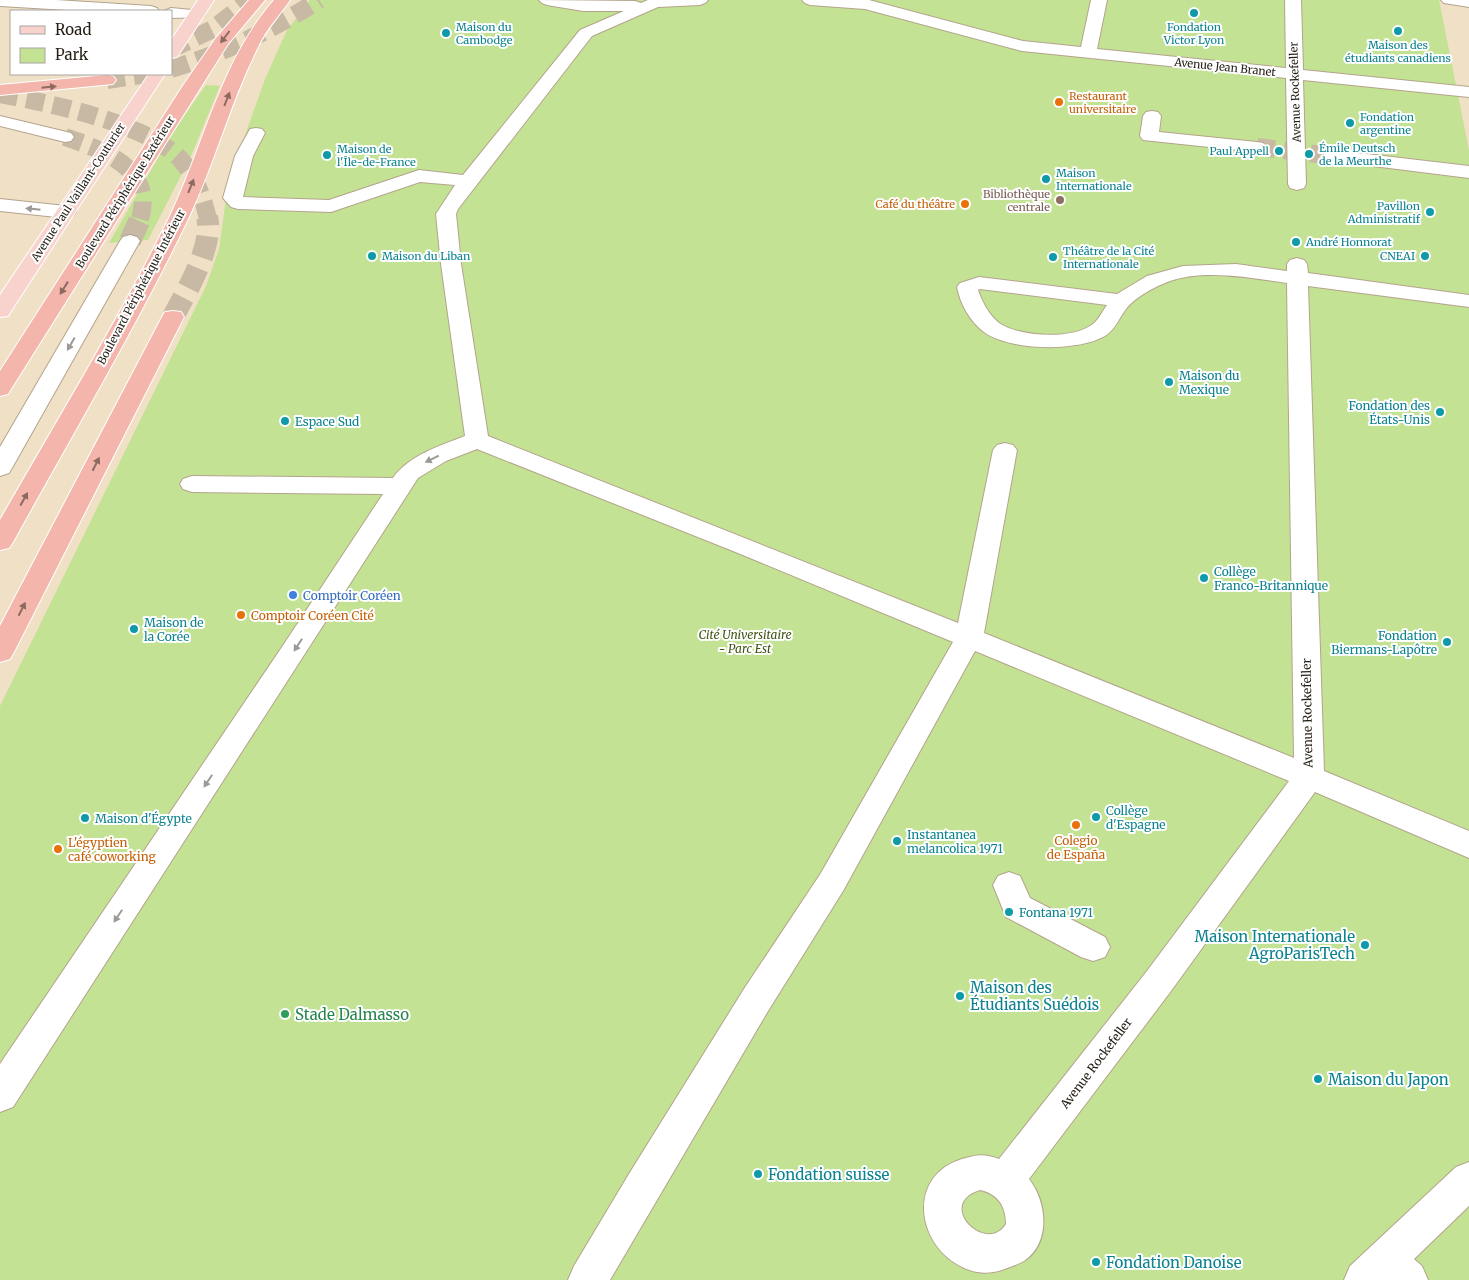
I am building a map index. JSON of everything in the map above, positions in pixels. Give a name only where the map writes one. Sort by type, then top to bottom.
[{"type":"highway","points":[[193,84],[185,72],[237,0]]},
{"type":"highway","name":"Boulevard Périphérique Extérieur","points":[[0,389],[193,84],[222,41],[256,0]]},
{"type":"highway","name":"Boulevard Périphérique Intérieur","points":[[0,542],[139,295],[180,216],[239,65],[253,38],[269,14],[282,0]]},
{"type":"highway","points":[[5,79],[107,80]]},
{"type":"highway","points":[[0,652],[173,317]]},
{"type":"main road","points":[[172,52],[206,0]]},
{"type":"main road","name":"Avenue Paul Vaillant-Couturier","points":[[2,304],[66,212],[156,75]]},
{"type":"street","points":[[0,0],[137,10]]},
{"type":"street","points":[[547,0],[583,6],[700,0]]},
{"type":"street","name":"Avenue Jean Branet","points":[[810,0],[867,6],[1022,46],[1463,92]]},
{"type":"street","points":[[1088,53],[1099,0]]},
{"type":"street","name":"Avenue Rockefeller","points":[[1293,0],[1297,184]]},
{"type":"street","points":[[1449,0],[1469,2]]},
{"type":"street","points":[[477,440],[451,264],[446,214],[450,204],[586,33],[653,2]]},
{"type":"street","points":[[172,13],[197,14]]},
{"type":"street","points":[[1152,116],[1149,136],[1257,147]]},
{"type":"street","points":[[0,121],[65,137]]},
{"type":"street","points":[[256,133],[251,139],[244,156],[233,198],[235,201],[251,205],[331,206]]},
{"type":"street","points":[[1332,156],[1469,172]]},
{"type":"street","points":[[300,221],[309,214],[419,176],[468,181]]},
{"type":"street","points":[[0,205],[66,212]]},
{"type":"street","points":[[0,468],[130,241]]},
{"type":"street","points":[[1122,301],[979,283],[973,283],[967,287],[971,299],[989,326],[1003,333],[1032,339],[1065,340],[1086,337],[1100,330],[1122,301],[1156,279],[1200,270],[1236,266],[1297,271],[1469,301]]},
{"type":"street","name":"Avenue Rockefeller","points":[[1005,1181],[1159,980],[1309,777],[1297,271]]},
{"type":"street","points":[[0,1095],[287,662],[409,473],[418,466],[477,440],[513,456],[742,544],[1309,777],[1469,845]]},
{"type":"street","points":[[588,1280],[750,1009],[832,882],[969,638],[1005,450]]},
{"type":"street","points":[[192,484],[401,486]]},
{"type":"street","points":[[1009,885],[1017,906],[1093,947]]},
{"type":"street","points":[[1386,1273],[1469,1180]]},
{"type":"green space","name":"Cité Universitaire - Parc Est","points":[[310,0],[1439,0],[1469,150],[1469,1280],[0,1280],[0,706],[206,286],[219,249],[226,199],[235,163],[265,79],[287,30]]},
{"type":"green space","points":[[206,85],[220,86],[191,156],[148,240],[109,243],[174,130]]},
{"type":"tunnel","points":[[172,49],[213,29],[250,0]]},
{"type":"tunnel","points":[[172,69],[210,56],[247,40],[319,0]]},
{"type":"tunnel","points":[[107,80],[140,75]]},
{"type":"tunnel","points":[[0,94],[70,109],[122,125],[146,135],[166,147],[181,160],[191,173],[201,195],[208,219]]},
{"type":"tunnel","points":[[65,137],[109,155],[133,174],[140,186],[143,201],[140,219]]},
{"type":"tunnel","points":[[1257,147],[1332,156]]},
{"type":"tunnel","points":[[130,241],[141,217]]},
{"type":"tunnel","points":[[173,317],[203,255],[208,229],[207,217]]},
{"type":"place","name":"Fondation Victor Lyon","points":[[1194,13]]},
{"type":"place","name":"Maison des étudiants canadiens","points":[[1398,31]]},
{"type":"place","name":"Maison du Cambodge","points":[[446,33]]},
{"type":"place","name":"Restaurant universitaire","points":[[1059,102]]},
{"type":"place","name":"Fondation argentine","points":[[1350,123]]},
{"type":"place","name":"Paul Appell","points":[[1279,151]]},
{"type":"place","name":"Émile Deutsch de la Meurthe","points":[[1309,154]]},
{"type":"place","name":"Maison de l'Île-de-France","points":[[327,155]]},
{"type":"place","name":"Maison Internationale","points":[[1046,179]]},
{"type":"place","name":"Bibliothèque centrale","points":[[1060,200]]},
{"type":"place","name":"Café du théâtre","points":[[965,204]]},
{"type":"place","name":"Pavillon Administratif","points":[[1430,212]]},
{"type":"place","name":"André Honnorat","points":[[1296,242]]},
{"type":"place","name":"Maison du Liban","points":[[372,256]]},
{"type":"place","name":"CNEAI","points":[[1425,256]]},
{"type":"place","name":"Théâtre de la Cité Internationale","points":[[1053,257]]},
{"type":"place","name":"Maison du Mexique","points":[[1169,382]]},
{"type":"place","name":"Fondation des États-Unis","points":[[1440,412]]},
{"type":"place","name":"Espace Sud","points":[[285,421]]},
{"type":"place","name":"Collège Franco-Britannique","points":[[1204,578]]},
{"type":"place","name":"Comptoir Coréen","points":[[293,595]]},
{"type":"place","name":"Comptoir Coréen Cité","points":[[241,615]]},
{"type":"place","name":"Maison de la Corée","points":[[134,629]]},
{"type":"place","name":"Fondation Biermans-Lapôtre","points":[[1447,642]]},
{"type":"place","name":"Collège d'Espagne","points":[[1096,817]]},
{"type":"place","name":"Maison d'Égypte","points":[[85,818]]},
{"type":"place","name":"Colegio de España","points":[[1076,825]]},
{"type":"place","name":"Instantanea melancolica 1971","points":[[897,841]]},
{"type":"place","name":"L'égyptien café coworking","points":[[58,849]]},
{"type":"place","name":"Fontana 1971","points":[[1009,912]]},
{"type":"place","name":"Maison Internationale AgroParisTech","points":[[1365,945]]},
{"type":"place","name":"Maison des Étudiants Suédois","points":[[960,996]]},
{"type":"place","name":"Stade Dalmasso","points":[[285,1014]]},
{"type":"place","name":"Maison du Japon","points":[[1318,1079]]},
{"type":"place","name":"Fondation suisse","points":[[758,1174]]},
{"type":"place","name":"Fondation Danoise","points":[[1096,1262]]}]
